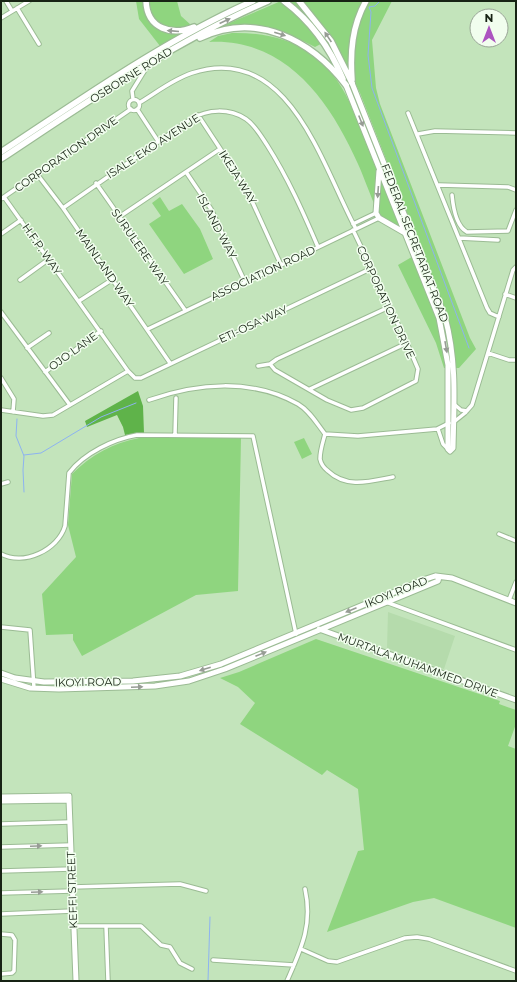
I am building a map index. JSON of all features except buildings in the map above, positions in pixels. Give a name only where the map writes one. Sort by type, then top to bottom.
[{"type":"main road","points":[[146,1],[149,17],[155,24],[166,30],[180,31],[210,22]]},
{"type":"main road","points":[[230,12],[244,1]]},
{"type":"main road","name":"OSBORNE ROAD","points":[[1,152],[103,84],[157,51],[210,22],[253,1]]},
{"type":"main road","name":"OSBORNE ROAD","points":[[1,159],[148,63],[218,24],[268,1]]},
{"type":"main road","points":[[284,1],[304,18],[320,36],[352,83]]},
{"type":"main road","points":[[299,1],[326,34],[345,73]]},
{"type":"main road","points":[[346,85],[345,73],[353,33],[366,1]]},
{"type":"main road","points":[[176,48],[220,31],[252,28],[276,33],[301,43],[345,73]]},
{"type":"main road","name":"FEDERAL SECRETARIAT ROAD","points":[[346,85],[438,312],[444,334],[448,365],[448,450],[452,451],[455,420],[454,365],[445,317],[352,83]]},
{"type":"main road","points":[[380,168],[378,216],[406,234]]},
{"type":"main road","points":[[437,578],[448,577],[516,603]]},
{"type":"main road","name":"IKOYI ROAD","points":[[297,636],[315,626],[437,578]]},
{"type":"main road","name":"IKOYI ROAD","points":[[1,679],[20,686],[133,682],[180,676],[221,664],[297,636],[321,630],[437,578]]},
{"type":"main road","points":[[333,625],[332,629],[334,634]]},
{"type":"main road","name":"MURTALA MUHAMMED DRIVE","points":[[315,626],[321,630],[516,700]]},
{"type":"main road","name":"IKOYI ROAD","points":[[1,674],[34,685]]},
{"type":"main road","points":[[1,797],[69,796],[69,800],[1,801]]},
{"type":"main road","name":"KEFFI STREET","points":[[69,800],[76,981]]},
{"type":"street","points":[[6,1],[12,11]]},
{"type":"street","points":[[1,18],[29,1]]},
{"type":"street","points":[[17,8],[39,44]]},
{"type":"street","points":[[133,99],[132,91],[148,63]]},
{"type":"street","name":"CORPORATION DRIVE","points":[[140,103],[179,78],[203,70],[229,69],[255,76],[276,89],[296,114],[322,155],[353,224],[370,269],[406,343],[418,374],[416,381],[410,385],[356,410],[351,410],[327,400],[310,389]]},
{"type":"street","points":[[133,99],[140,103],[137,109]]},
{"type":"street","points":[[133,99],[129,102],[131,110],[137,109]]},
{"type":"street","points":[[137,109],[158,141]]},
{"type":"street","name":"CORPORATION DRIVE","points":[[2,198],[131,110]]},
{"type":"street","name":"ISALE EKO AVENUE","points":[[63,208],[158,141],[198,115],[216,110],[241,117],[253,125],[283,170],[318,247]]},
{"type":"street","points":[[408,113],[439,185],[487,308],[490,312],[499,317]]},
{"type":"street","name":"IKEJA WAY","points":[[198,115],[246,188],[281,265]]},
{"type":"street","points":[[418,134],[435,131],[516,133]]},
{"type":"street","points":[[119,217],[220,149]]},
{"type":"street","name":"ISLAND WAY","points":[[186,172],[216,219],[245,282]]},
{"type":"street","name":"MAINLAND WAY","points":[[37,174],[113,279],[170,363]]},
{"type":"street","name":"SURULERE WAY","points":[[96,184],[185,310]]},
{"type":"street","points":[[439,185],[508,187],[516,190]]},
{"type":"street","points":[[452,195],[461,228],[467,232],[508,232],[516,210]]},
{"type":"street","name":"H.F.P. WAY","points":[[2,198],[21,220],[80,301],[128,371],[135,378]]},
{"type":"street","points":[[353,224],[378,216]]},
{"type":"street","name":"ASSOCIATION ROAD","points":[[148,329],[354,230],[378,216]]},
{"type":"street","points":[[1,234],[21,220]]},
{"type":"street","points":[[459,238],[498,240]]},
{"type":"street","points":[[20,280],[49,259]]},
{"type":"street","points":[[455,420],[472,405],[505,294],[513,270],[516,267]]},
{"type":"street","name":"ETI-OSA WAY","points":[[135,378],[141,378],[370,269]]},
{"type":"street","points":[[80,301],[113,279]]},
{"type":"street","points":[[505,294],[516,298]]},
{"type":"street","points":[[258,366],[270,364],[277,359],[389,307]]},
{"type":"street","points":[[1,312],[70,404]]},
{"type":"street","name":"OJO LANE","points":[[45,372],[101,331]]},
{"type":"street","points":[[27,348],[48,332]]},
{"type":"street","points":[[270,364],[275,370],[310,389],[406,343]]},
{"type":"street","points":[[488,353],[509,360],[516,360]]},
{"type":"street","points":[[1,410],[48,416],[128,371]]},
{"type":"street","points":[[1,378],[13,396],[13,412]]},
{"type":"street","points":[[149,400],[171,393],[240,385],[268,390],[299,404],[311,416],[325,434],[358,436],[438,429],[449,423]]},
{"type":"street","points":[[175,435],[176,398]]},
{"type":"street","points":[[455,405],[461,410],[467,411]]},
{"type":"street","points":[[438,429],[443,444],[448,450]]},
{"type":"street","points":[[325,434],[320,460],[323,466],[330,473],[351,483],[393,476]]},
{"type":"street","points":[[1,554],[8,557],[24,558],[43,552],[58,541],[63,534],[65,526],[69,473],[107,444],[126,437],[175,435],[251,435],[254,437],[265,496],[297,636]]},
{"type":"street","points":[[1,484],[8,482]]},
{"type":"street","points":[[499,534],[516,542]]},
{"type":"street","points":[[509,600],[516,582]]},
{"type":"street","points":[[386,602],[516,650]]},
{"type":"street","points":[[1,627],[30,630],[34,685]]},
{"type":"street","points":[[1,824],[70,822]]},
{"type":"street","points":[[1,847],[71,845]]},
{"type":"street","points":[[1,871],[72,869]]},
{"type":"street","points":[[1,893],[180,884],[206,891]]},
{"type":"street","points":[[287,981],[301,949],[308,915],[305,888]]},
{"type":"street","points":[[1,914],[73,911]]},
{"type":"street","points":[[74,926],[135,925],[144,928],[161,945],[170,947],[180,963],[192,970]]},
{"type":"street","points":[[106,926],[108,981]]},
{"type":"street","points":[[1,934],[12,935],[14,940],[14,971],[12,973],[1,974]]},
{"type":"street","points":[[301,949],[328,961],[337,962],[405,938],[423,937],[516,971]]},
{"type":"street","points":[[213,960],[294,965]]},
{"type":"shaded area","points":[[388,612],[455,636],[444,669],[387,648]]},
{"type":"green space","points":[[136,1],[177,1],[181,16],[191,25],[180,36],[160,46],[139,19]]},
{"type":"green space","points":[[281,1],[392,1],[372,40],[376,88],[380,104],[470,338],[476,349],[459,368],[444,368],[436,343],[398,265],[422,251],[360,93],[332,38],[315,47],[286,33],[270,28],[254,26],[232,28],[220,27]]},
{"type":"green space","points":[[232,33],[271,36],[288,41],[303,48],[317,58],[329,70],[340,85],[350,103],[401,229],[382,220],[347,141],[334,118],[319,97],[302,78],[283,62],[261,51],[236,44],[209,42],[218,36]]},
{"type":"green space","points":[[160,197],[169,211],[182,204],[200,229],[213,259],[184,274],[149,224],[161,216],[152,203]]},
{"type":"green space","points":[[138,391],[143,406],[144,433],[125,435],[117,415],[87,427],[85,421]]},
{"type":"green space","points":[[139,438],[241,438],[238,591],[196,595],[82,656],[73,640],[73,634],[46,635],[42,594],[76,557],[68,525],[72,474],[87,461],[103,451],[120,443]]},
{"type":"green space","points":[[304,438],[312,454],[302,459],[294,442]]},
{"type":"green space","points":[[316,639],[500,701],[499,704],[516,710],[516,724],[508,746],[516,749],[516,928],[434,898],[413,902],[327,932],[358,851],[364,850],[358,789],[327,770],[322,775],[240,724],[255,703],[238,687],[220,678],[239,672]]},
{"type":"waterway","points":[[380,1],[375,6],[369,7],[371,12],[368,55],[372,88],[469,348]]},
{"type":"waterway","points":[[24,455],[41,453],[101,417],[136,403]]},
{"type":"waterway","points":[[17,419],[16,436],[24,456],[24,492]]},
{"type":"waterway","points":[[208,981],[210,917]]}]
